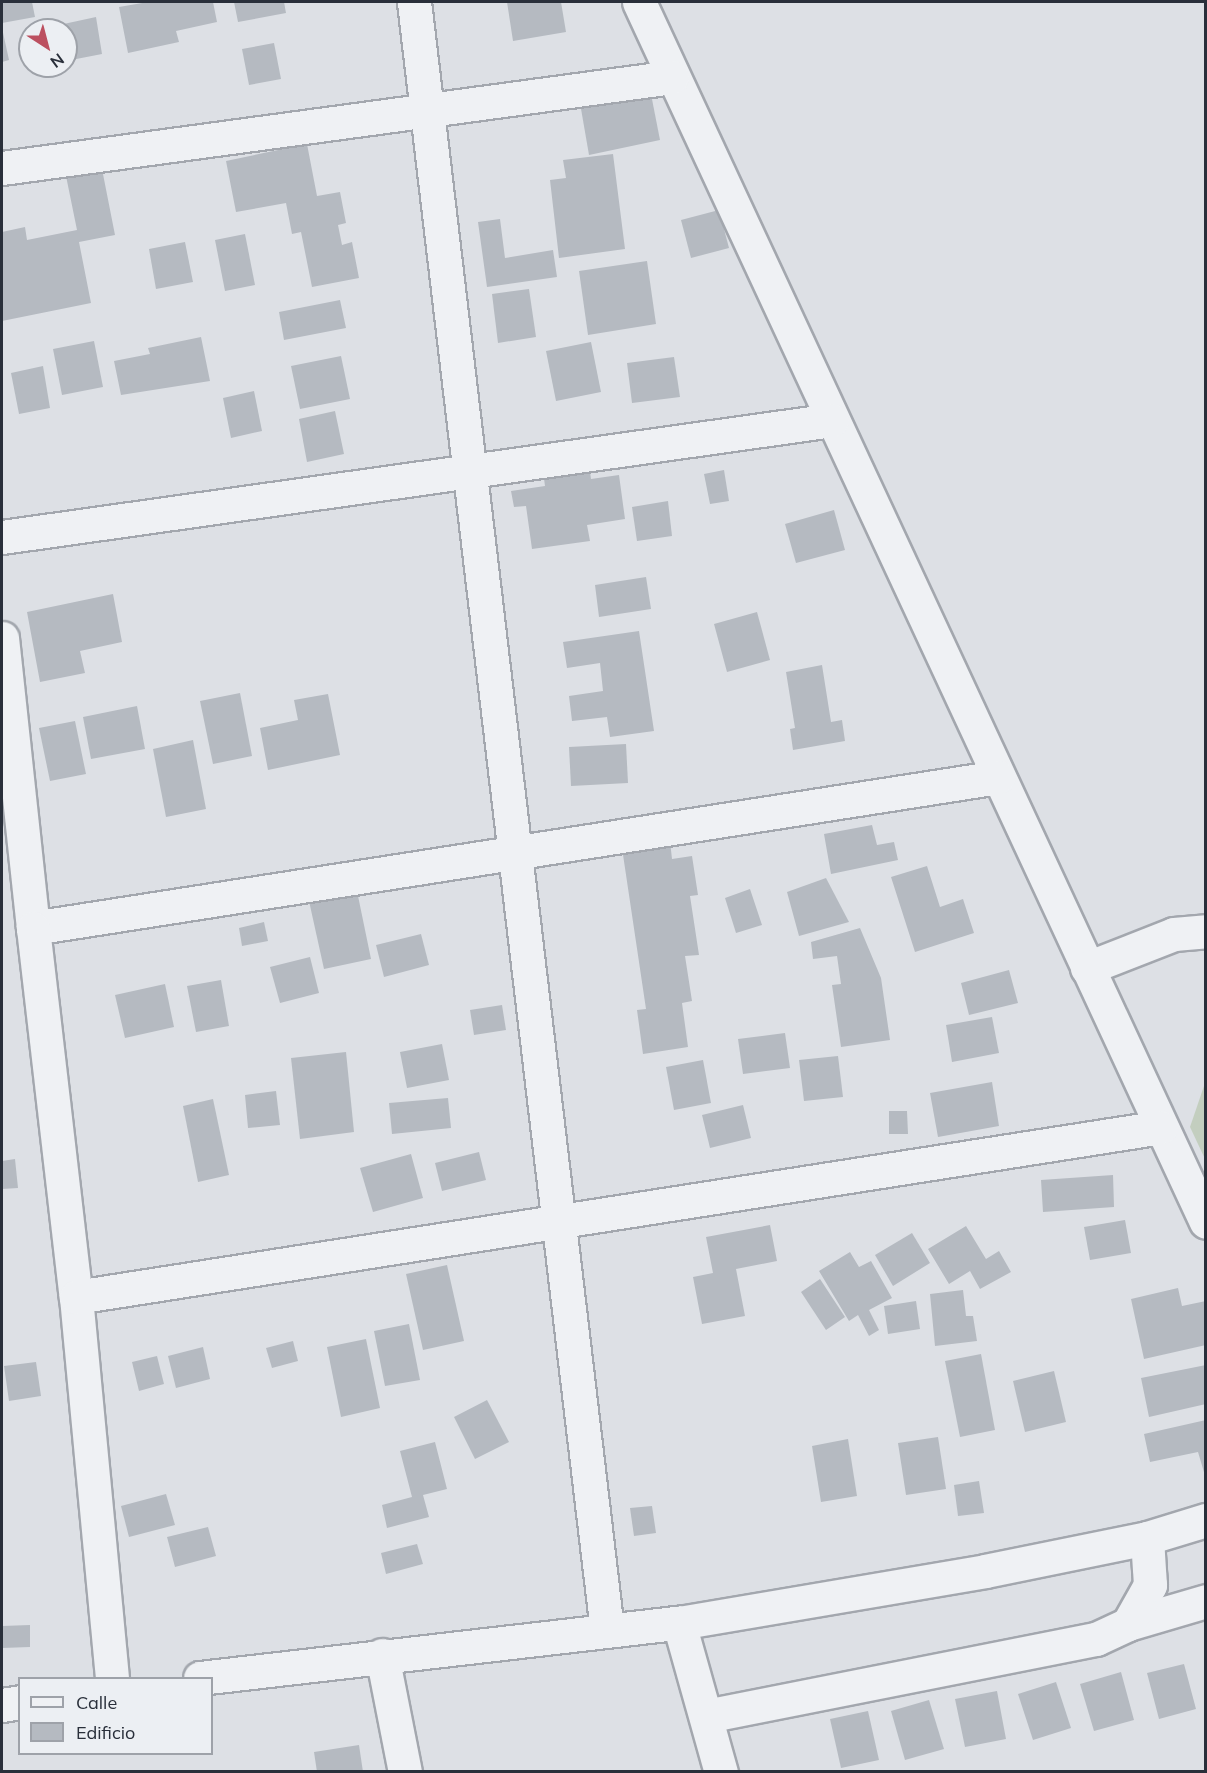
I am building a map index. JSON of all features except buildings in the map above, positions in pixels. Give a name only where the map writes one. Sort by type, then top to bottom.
[{"type":"street","points":[[414,2],[608,1630]]},
{"type":"street","points":[[639,2],[1206,1222]]},
{"type":"street","points":[[2,168],[672,77]]},
{"type":"street","points":[[2,537],[832,420]]},
{"type":"street","points":[[2,638],[76,1297],[112,1677]]},
{"type":"street","points":[[33,928],[998,777]]},
{"type":"street","points":[[1087,968],[1174,934],[1206,930]]},
{"type":"street","points":[[76,1297],[1161,1127]]},
{"type":"street","points":[[208,1677],[382,1655],[679,1623],[985,1571],[1147,1538],[1206,1520]]},
{"type":"street","points":[[1128,1624],[1150,1585],[1147,1538]]},
{"type":"street","points":[[706,1716],[1096,1639],[1128,1624],[1206,1601]]},
{"type":"street","points":[[679,1623],[722,1772]]},
{"type":"street","points":[[382,1655],[405,1772]]},
{"type":"street","points":[[2,1705],[18,1702]]},
{"type":"green space","points":[[1205,1083],[1205,1159],[1190,1127]]}]
